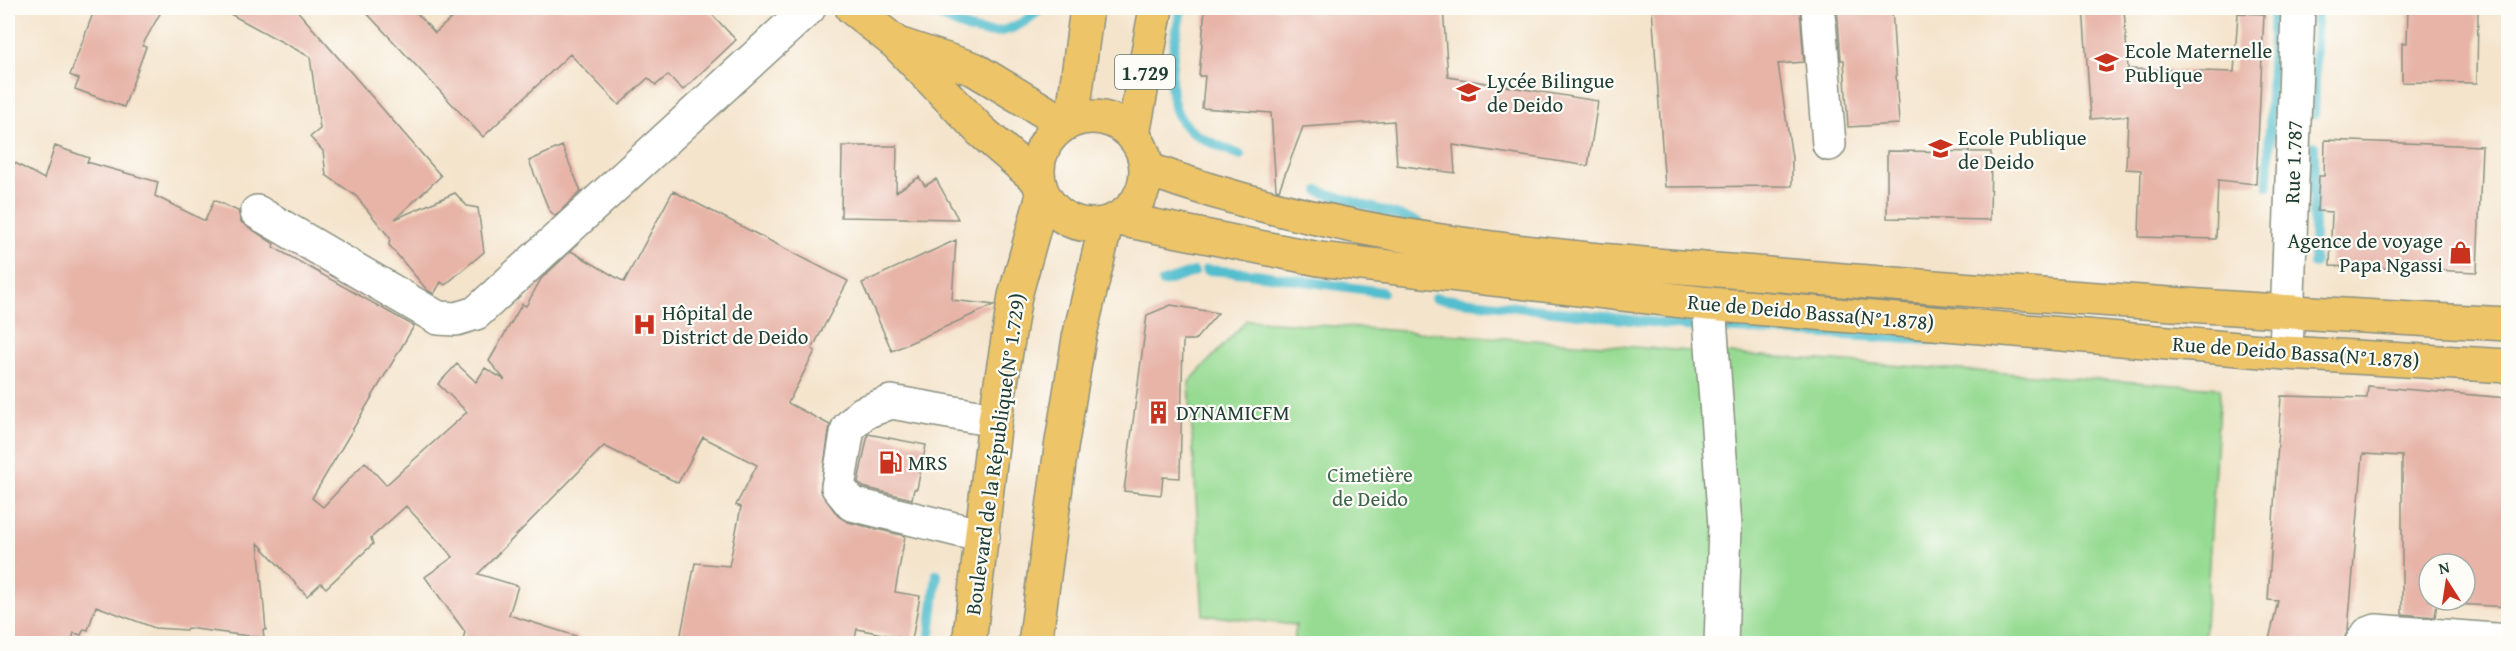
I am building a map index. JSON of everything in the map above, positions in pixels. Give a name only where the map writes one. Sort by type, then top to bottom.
[{"type":"main road","points":[[852,8],[896,43],[981,131],[1041,188],[1051,207],[1076,223],[1112,221]]},
{"type":"main road","points":[[1068,123],[1087,8]]},
{"type":"main road","name":"1.729","points":[[1133,135],[1156,8]]},
{"type":"main road","points":[[896,43],[974,69],[1068,123]]},
{"type":"main road","points":[[1035,644],[1061,448],[1079,338],[1112,221],[1140,197],[1146,184],[1147,169],[1144,154],[1133,135],[1123,126],[1099,117],[1068,123],[1046,142],[1038,168],[1041,188]]},
{"type":"main road","name":"Rue de Deido Bassa(N°1.878)","points":[[1147,169],[1260,206],[1328,222],[1422,240],[1522,253],[1945,288],[2508,324]]},
{"type":"main road","name":"Boulevard de la République(N° 1.729)","points":[[969,644],[995,420],[1015,296],[1041,188]]},
{"type":"main road","name":"Rue de Deido Bassa(N°1.878)","points":[[1112,221],[1319,260],[1709,304],[2286,352],[2508,366]]},
{"type":"street","points":[[256,212],[438,318],[456,320],[476,313],[809,8]]},
{"type":"street","points":[[1818,8],[1829,144]]},
{"type":"street","name":"Rue 1.787","points":[[2286,352],[2298,8]]},
{"type":"street","points":[[1709,304],[1725,526],[1721,644]]},
{"type":"street","points":[[983,536],[852,504],[838,487],[849,428],[863,413],[891,402],[995,420]]},
{"type":"street","points":[[2361,644],[2368,634],[2376,631],[2508,641]]},
{"type":"green space","name":"Cimetière de Deido","points":[[1247,320],[2220,388],[2204,643],[1294,643],[1296,625],[1203,615],[1189,382]]},
{"type":"building","points":[[95,8],[163,8],[142,46],[146,47],[124,107],[75,89],[79,79],[70,75]]},
{"type":"building","points":[[219,8],[295,8],[441,176],[395,219],[455,193],[467,206],[478,208],[484,252],[445,285],[441,282],[434,294],[427,290],[389,245],[390,238],[356,196],[326,175],[323,151],[310,137],[320,129],[310,57]]},
{"type":"building","points":[[362,8],[412,8],[435,33],[463,8],[706,8],[736,40],[683,90],[668,75],[656,85],[648,78],[619,105],[570,54],[483,137]]},
{"type":"building","points":[[1205,8],[1443,8],[1448,77],[1598,101],[1588,166],[1453,145],[1455,173],[1397,165],[1394,121],[1303,127],[1279,190],[1276,189],[1271,113],[1202,108],[1205,76],[1199,76]]},
{"type":"building","points":[[1652,8],[1800,8],[1804,62],[1778,64],[1792,158],[1792,186],[1665,187]]},
{"type":"building","points":[[1837,8],[1892,8],[1899,124],[1848,127],[1844,60],[1841,60]]},
{"type":"building","points":[[2083,8],[2124,8],[2128,69],[2234,72],[2238,13],[2264,14],[2256,184],[2218,180],[2216,239],[2139,237],[2141,170],[2126,169],[2128,116],[2091,119]]},
{"type":"building","points":[[2408,8],[2478,8],[2477,83],[2402,82],[2402,43],[2407,43]]},
{"type":"building","points":[[2325,140],[2482,146],[2477,272],[2330,266],[2332,212],[2317,211],[2319,176],[2324,176]]},
{"type":"building","points":[[55,146],[89,158],[87,162],[158,182],[155,196],[205,221],[214,200],[238,211],[241,222],[274,244],[273,247],[414,326],[312,498],[323,507],[365,462],[386,485],[467,412],[438,384],[457,364],[476,382],[485,368],[505,380],[489,361],[522,304],[526,306],[541,279],[571,251],[624,282],[673,191],[848,281],[812,349],[815,351],[788,403],[830,425],[820,491],[838,516],[848,522],[905,536],[895,592],[920,596],[912,640],[857,629],[854,644],[679,644],[695,563],[729,566],[741,507],[736,505],[757,465],[703,437],[678,483],[604,446],[478,574],[518,586],[509,615],[579,637],[578,644],[462,644],[465,632],[425,577],[453,557],[406,506],[371,538],[373,544],[326,588],[321,583],[307,596],[258,543],[266,630],[263,630],[264,638],[187,628],[186,630],[155,628],[96,606],[88,630],[84,629],[81,635],[74,633],[71,644],[8,644],[8,159],[44,179]]},
{"type":"building","points":[[562,146],[581,191],[555,216],[549,210],[529,161]]},
{"type":"building","points":[[842,146],[897,146],[896,192],[919,177],[925,186],[936,179],[958,219],[841,217]]},
{"type":"building","points":[[1887,151],[1991,152],[1990,220],[1887,218]]},
{"type":"building","points":[[956,240],[952,300],[994,305],[892,351],[862,283]]},
{"type":"building","name":"DYNAMICFM","points":[[1171,305],[1218,313],[1195,340],[1183,340],[1180,478],[1163,477],[1161,495],[1124,491],[1147,315]]},
{"type":"building","points":[[2368,386],[2508,398],[2508,607],[2477,605],[2477,552],[2417,552],[2417,612],[2436,612],[2435,617],[2402,614],[2402,456],[2363,454],[2348,630],[2342,644],[2268,644],[2278,601],[2268,600],[2281,396],[2367,398]]},
{"type":"building","points":[[868,434],[926,445],[917,489],[914,489],[912,499],[863,487],[858,482]]},
{"type":"waterway","points":[[927,8],[957,24],[985,32],[998,32],[1012,28],[1041,8]]},
{"type":"waterway","points":[[1181,8],[1171,76],[1176,110],[1184,124],[1197,135],[1240,155]]},
{"type":"waterway","points":[[2268,185],[2274,8]]},
{"type":"waterway","points":[[2314,114],[2317,9]]},
{"type":"waterway","points":[[2314,146],[2314,264]]},
{"type":"waterway","points":[[1319,191],[1418,222]]},
{"type":"waterway","points":[[1206,270],[1248,273],[1382,292]]},
{"type":"waterway","points":[[1163,282],[1194,272]]},
{"type":"waterway","points":[[1435,298],[1694,327]]},
{"type":"waterway","points":[[1720,328],[1983,343]]},
{"type":"waterway","points":[[929,644],[937,574]]},
{"type":"place","name":"Ecole Maternelle Publique","points":[[2107,62]]},
{"type":"place","name":"Lycée Bilingue de Deido","points":[[1469,92]]},
{"type":"place","name":"Ecole Publique de Deido","points":[[1940,149]]},
{"type":"place","name":"Agence de voyage Papa Ngassi","points":[[2461,252]]},
{"type":"place","name":"Hôpital de District de Deido","points":[[644,324]]},
{"type":"place","name":"DYNAMICFM","points":[[1158,412]]},
{"type":"place","name":"MRS","points":[[890,462]]}]
